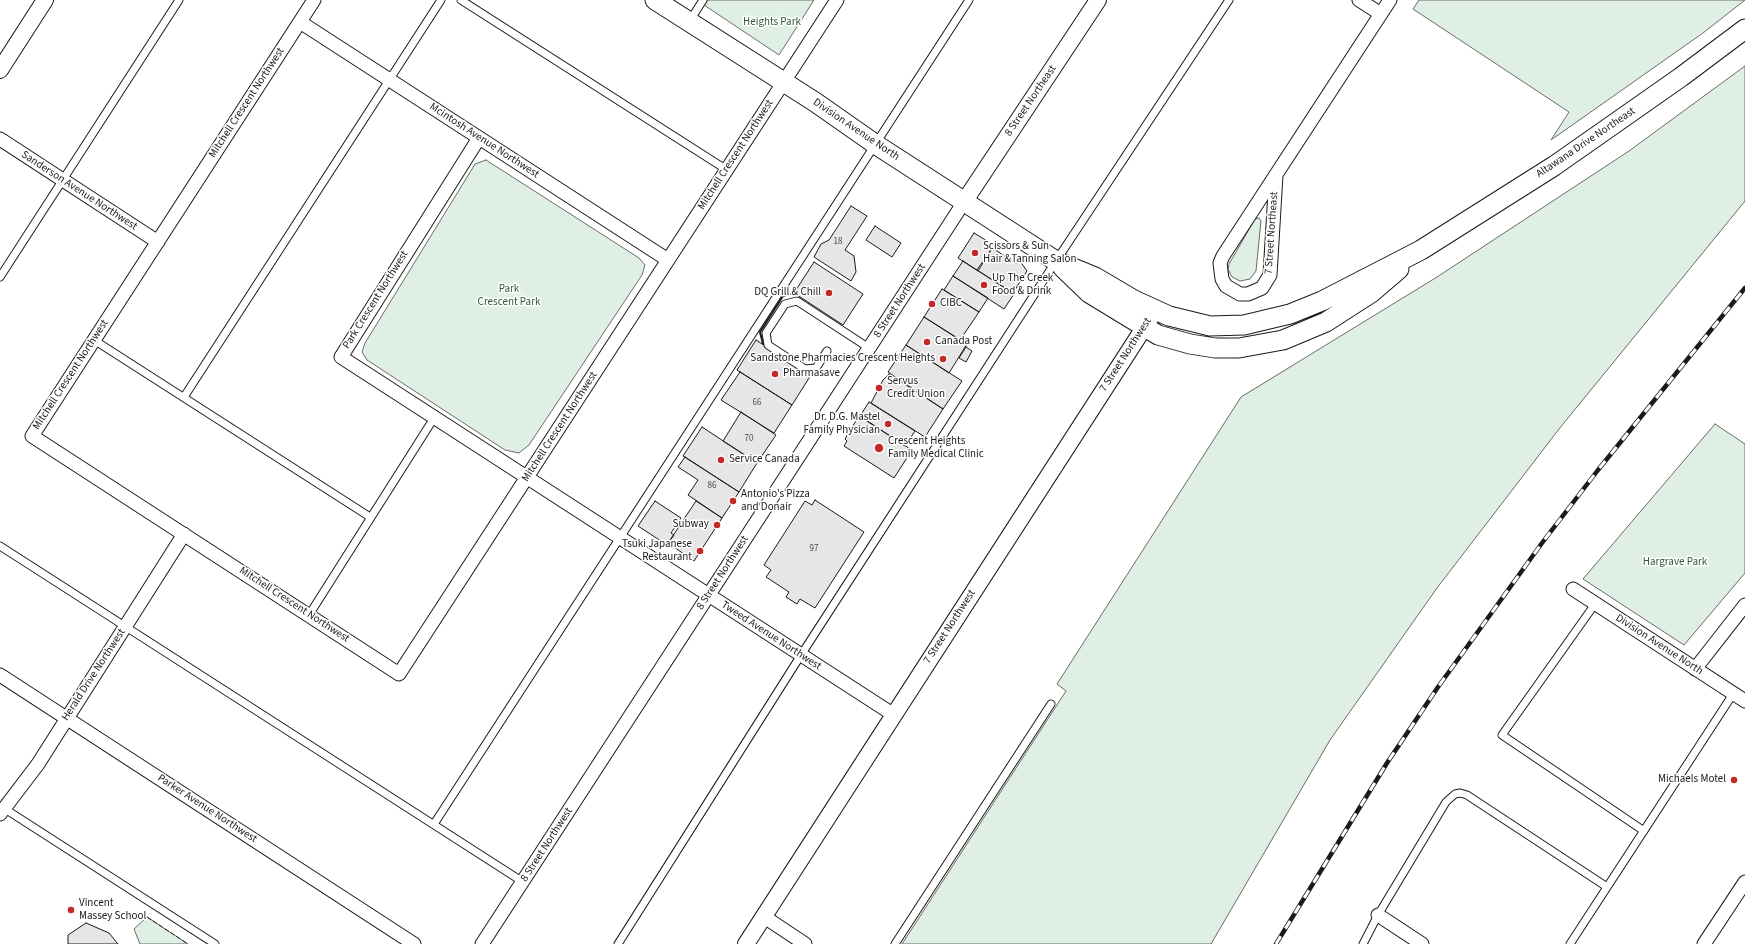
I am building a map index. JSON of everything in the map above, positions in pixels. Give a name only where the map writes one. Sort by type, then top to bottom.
[{"type":"main road","name":"Division Avenue North","points":[[655,0],[784,82],[875,144],[1056,261],[1095,277],[1155,311],[1195,323]]},
{"type":"main road","name":"Altawana Drive Northeast","points":[[1195,323],[1210,326],[1244,325],[1290,314],[1322,301],[1421,250],[1554,166],[1681,77],[1745,29]]},
{"type":"main road","name":"Altawana Drive Northeast","points":[[1190,344],[1215,348],[1239,348],[1283,340],[1304,332],[1348,310],[1372,293],[1421,250]]},
{"type":"main road","name":"Division Avenue North","points":[[1056,261],[1089,294],[1144,327],[1173,340],[1190,344]]},
{"type":"street","points":[[0,70],[46,0]]},
{"type":"street","name":"Mitchell Crescent Northwest","points":[[314,0],[32,436],[399,674],[837,0]]},
{"type":"street","name":"8 Street Northeast","points":[[964,202],[1098,0]]},
{"type":"street","points":[[1359,0],[1381,14]]},
{"type":"street","name":"7 Street Northeast","points":[[1276,175],[1270,274],[1262,288],[1248,294],[1240,294],[1226,286],[1221,275],[1220,263],[1276,175],[1390,0]]},
{"type":"street","name":"Mcintosh Avenue Northwest","points":[[300,22],[668,260]]},
{"type":"street","name":"Park Crescent Northwest","points":[[478,138],[341,357],[526,478]]},
{"type":"street","name":"Sanderson Avenue Northwest","points":[[0,139],[158,242]]},
{"type":"street","name":"8 Street Northwest","points":[[482,944],[964,202]]},
{"type":"street","name":"7 Street Northwest","points":[[746,944],[1155,311]]},
{"type":"street","name":"Tweed Avenue Northwest","points":[[526,478],[894,715]]},
{"type":"street","name":"Herald Drive Northwest","points":[[2,809],[38,764],[184,534]]},
{"type":"street","name":"Division Avenue North","points":[[1573,589],[1745,701]]},
{"type":"street","points":[[1695,669],[1745,605]]},
{"type":"street","name":"Parker Avenue Northwest","points":[[0,675],[414,944]]},
{"type":"street","points":[[1704,944],[1745,882]]},
{"type":"street","points":[[1378,915],[1422,944]]},
{"type":"street","points":[[763,916],[805,944]]},
{"type":"lane","points":[[0,277],[179,0]]},
{"type":"lane","points":[[184,397],[441,0]]},
{"type":"lane","points":[[461,0],[727,170]]},
{"type":"lane","points":[[689,22],[703,0]]},
{"type":"lane","points":[[434,824],[969,0]]},
{"type":"lane","points":[[618,944],[801,655],[1056,261],[1230,0]]},
{"type":"lane","points":[[827,351],[816,368],[805,369],[768,345],[766,333],[785,304],[797,301],[869,348]]},
{"type":"lane","points":[[94,340],[370,517]]},
{"type":"lane","points":[[309,615],[434,418]]},
{"type":"lane","points":[[0,546],[523,882]]},
{"type":"lane","points":[[1595,604],[1502,735],[1644,831]]},
{"type":"lane","points":[[1570,944],[1733,694]]},
{"type":"lane","points":[[895,944],[1051,704]]},
{"type":"lane","points":[[1363,944],[1378,915],[1446,802],[1450,797],[1460,793],[1467,795],[1607,887]]},
{"type":"lane","points":[[2,809],[216,944]]},
{"type":"green space","name":"Heights Park","points":[[708,0],[814,0],[779,55],[704,5]]},
{"type":"green space","points":[[1419,0],[1745,0],[1703,33],[1551,140],[1569,112],[1413,9]]},
{"type":"green space","points":[[1745,66],[1745,201],[1559,429],[1437,588],[1330,740],[1211,944],[902,944],[1066,691],[1057,684],[1241,397],[1437,277],[1629,151]]},
{"type":"green space","name":"Park Crescent Park","points":[[486,160],[639,258],[645,265],[642,275],[529,445],[519,453],[505,450],[367,360],[362,352],[365,343],[475,164]]},
{"type":"green space","points":[[1259,218],[1261,221],[1256,271],[1250,279],[1240,281],[1232,277],[1228,269],[1229,264],[1255,219]]},
{"type":"green space","name":"Hargrave Park","points":[[1715,424],[1745,444],[1745,573],[1684,645],[1583,579]]},
{"type":"green space","points":[[147,917],[188,944],[140,944],[134,929]]},
{"type":"building","points":[[851,206],[867,216],[845,250],[854,256],[856,272],[851,281],[814,257],[821,244],[829,240]]},
{"type":"building","points":[[875,226],[901,243],[892,257],[866,240]]},
{"type":"building","name":"Scissors & Sun Hair &Tanning Salon","points":[[974,233],[994,245],[978,271],[958,258]]},
{"type":"building","points":[[992,248],[1016,263],[1020,261],[1027,271],[1013,293],[977,270]]},
{"type":"building","name":"Up The Creek Food & Drink","points":[[963,261],[1014,294],[1004,309],[953,276]]},
{"type":"building","name":"DQ Grill & Chill","points":[[814,262],[863,294],[843,325],[794,293]]},
{"type":"building","points":[[953,276],[988,298],[979,312],[944,290]]},
{"type":"building","points":[[942,289],[979,312],[960,340],[924,317]]},
{"type":"building","name":"Sandstone Pharmacies Crescent Heights","points":[[924,317],[967,344],[949,373],[906,345]]},
{"type":"building","name":"Pharmasave","points":[[756,340],[811,375],[792,405],[737,370]]},
{"type":"building","points":[[906,345],[962,381],[943,409],[888,372]]},
{"type":"building","points":[[966,347],[972,351],[966,362],[959,358]]},
{"type":"building","points":[[740,372],[792,405],[774,433],[721,400]]},
{"type":"building","points":[[889,374],[943,409],[925,437],[871,403],[883,380]]},
{"type":"building","name":"Dr. D.G. Mastel Family Physician","points":[[869,402],[915,431],[905,446],[860,416]]},
{"type":"building","points":[[741,412],[776,435],[757,463],[723,441]]},
{"type":"building","name":"Crescent Heights Family Medical Clinic","points":[[862,418],[912,450],[894,478],[844,446],[847,441],[845,439],[857,419],[860,421]]},
{"type":"building","name":"Service Canada","points":[[702,427],[757,463],[739,492],[683,456]]},
{"type":"building","points":[[685,457],[739,492],[722,518],[688,495],[698,480],[678,467]]},
{"type":"building","points":[[815,500],[864,532],[815,608],[800,599],[797,604],[786,597],[789,592],[766,577],[771,570],[764,565],[805,501],[812,505]]},
{"type":"building","points":[[655,501],[681,518],[671,533],[674,535],[667,545],[638,526]]},
{"type":"building","points":[[696,501],[722,518],[694,561],[668,543]]},
{"type":"building","points":[[86,923],[109,933],[118,944],[68,944],[68,935]]},
{"type":"railway","points":[[1276,944],[1387,763],[1438,687],[1542,543],[1598,470],[1745,288]]},
{"type":"fence","points":[[147,917],[188,944]]},
{"type":"wall","points":[[763,344],[760,332],[783,296],[794,293]]},
{"type":"place","name":"Scissors & Sun Hair &Tanning Salon","points":[[975,253]]},
{"type":"place","name":"Up The Creek Food & Drink","points":[[984,285]]},
{"type":"place","name":"DQ Grill & Chill","points":[[829,293]]},
{"type":"place","name":"CIBC","points":[[932,304]]},
{"type":"place","name":"Canada Post","points":[[927,342]]},
{"type":"place","name":"Sandstone Pharmacies Crescent Heights","points":[[943,359]]},
{"type":"place","name":"Pharmasave","points":[[775,374]]},
{"type":"place","name":"Servus Credit Union","points":[[879,388]]},
{"type":"place","name":"Dr. D.G. Mastel Family Physician","points":[[888,424]]},
{"type":"place","name":"Crescent Heights Family Medical Clinic","points":[[879,448]]},
{"type":"place","name":"Service Canada","points":[[721,460]]},
{"type":"place","name":"Antonio's Pizza and Donair","points":[[733,501]]},
{"type":"place","name":"Subway","points":[[717,525]]},
{"type":"place","name":"Tsuki Japanese Restaurant","points":[[700,551]]},
{"type":"place","name":"Michaels Motel","points":[[1734,780]]},
{"type":"place","name":"Vincent Massey School","points":[[71,910]]}]
